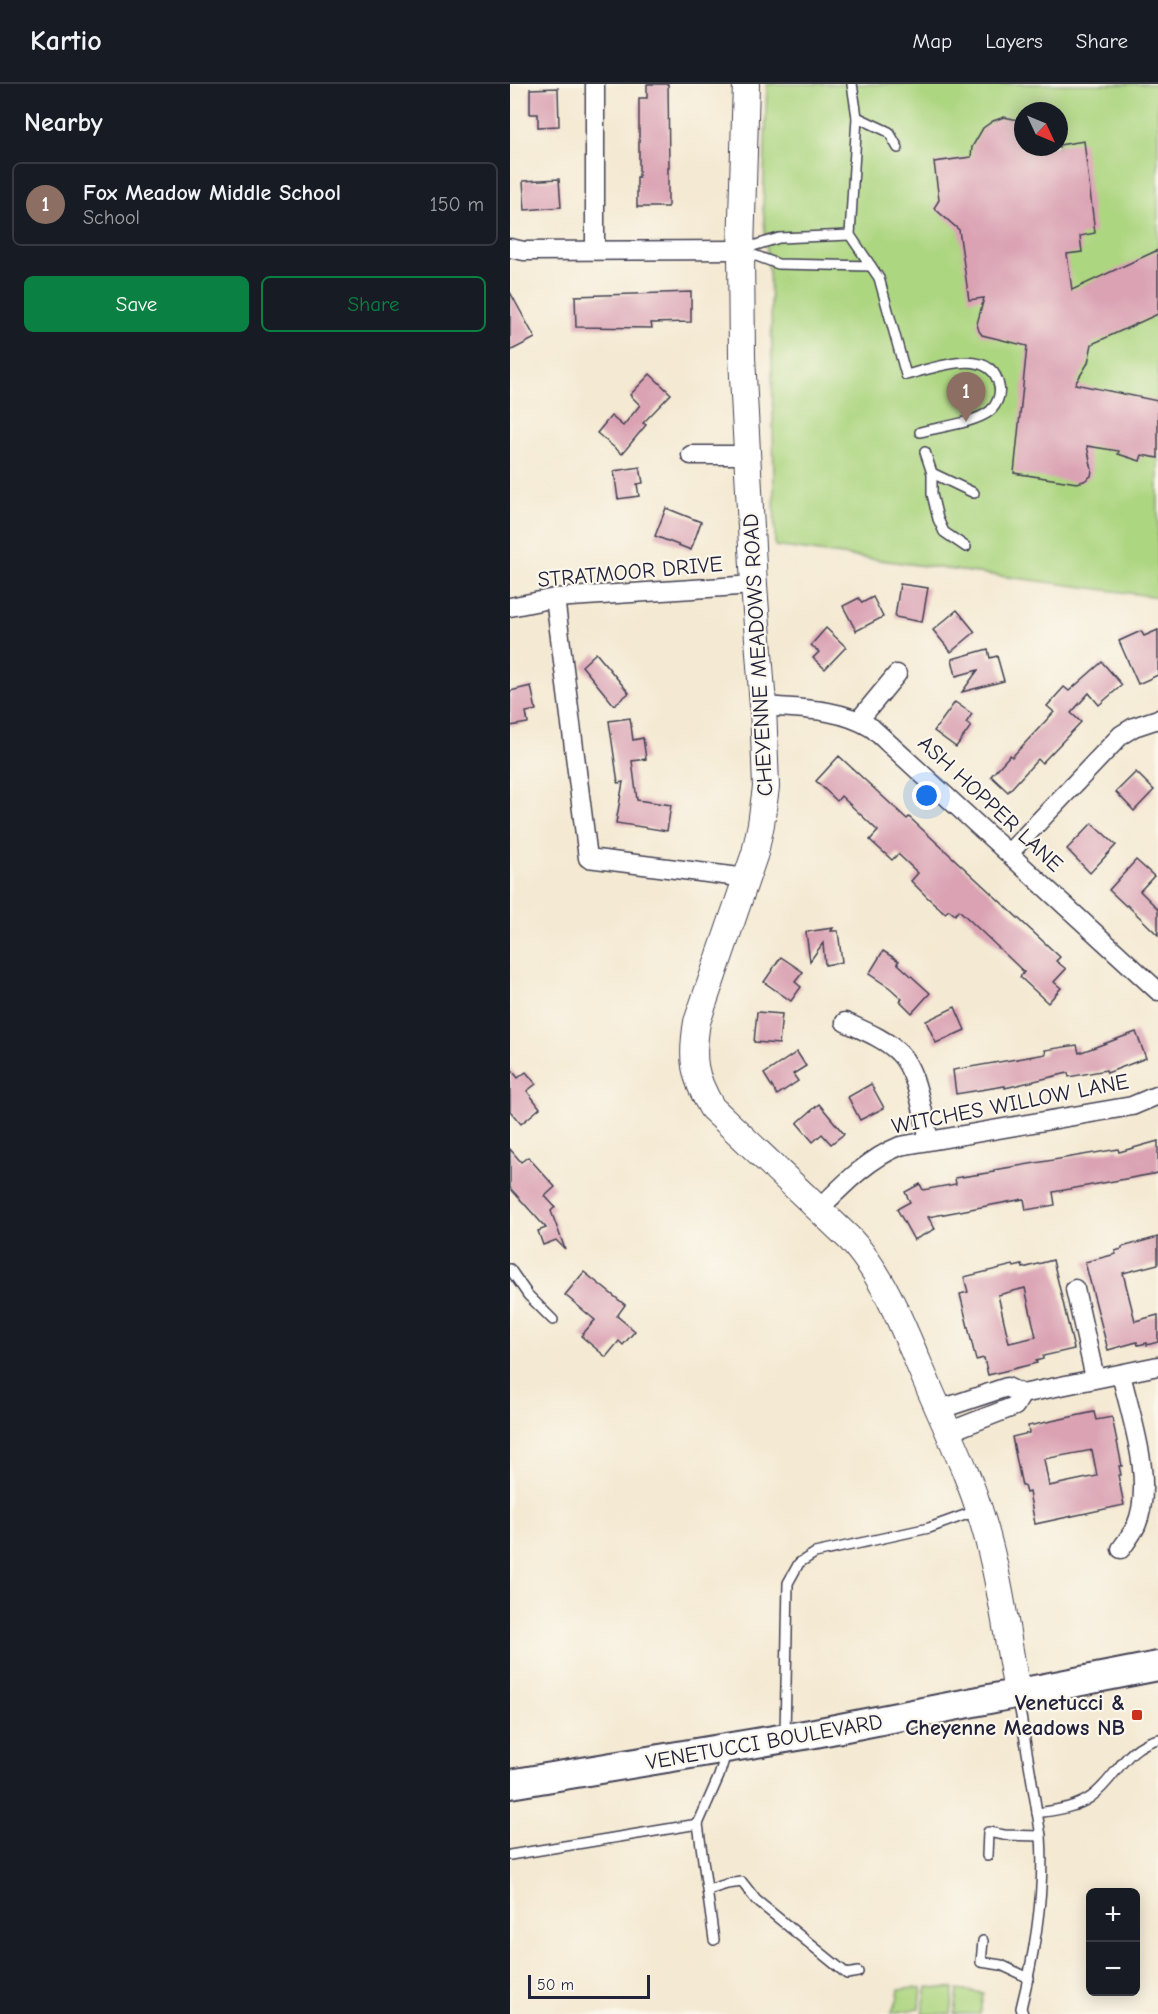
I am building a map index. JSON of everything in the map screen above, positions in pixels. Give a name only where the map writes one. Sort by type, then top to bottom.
[{"type":"main road","name":"CHEYENNE MEADOWS ROAD","points":[[746,84],[741,250],[742,357],[754,585],[764,706],[766,787],[755,853],[697,1022],[693,1045],[695,1070],[700,1088],[712,1108],[866,1256],[891,1301],[979,1510],[997,1575],[1017,1692]]},
{"type":"main road","name":"VENETUCCI BOULEVARD","points":[[510,1784],[785,1738],[1158,1666]]},
{"type":"street","points":[[595,84],[595,250]]},
{"type":"street","points":[[510,248],[524,251],[741,250]]},
{"type":"street","points":[[692,455],[748,455]]},
{"type":"street","name":"STRATMOOR DRIVE","points":[[510,607],[555,598],[754,585]]},
{"type":"street","points":[[555,598],[588,858],[747,878]]},
{"type":"street","points":[[859,720],[897,674]]},
{"type":"street","name":"ASH HOPPER LANE","points":[[764,706],[843,714],[859,720],[886,739],[1158,991]]},
{"type":"street","points":[[1008,853],[1121,735],[1134,727],[1158,719]]},
{"type":"street","points":[[845,1022],[885,1042],[905,1059],[916,1088],[929,1140]]},
{"type":"street","name":"WITCHES WILLOW LANE","points":[[819,1209],[845,1183],[883,1153],[900,1146],[1132,1106],[1158,1095]]},
{"type":"street","points":[[1075,1289],[1095,1378]]},
{"type":"street","points":[[943,1421],[1007,1387],[1022,1394],[1158,1366]]},
{"type":"street","points":[[1121,1374],[1143,1481],[1143,1498],[1136,1526],[1121,1549]]},
{"type":"lane","points":[[852,84],[857,117],[850,235],[879,278],[906,375],[972,361],[982,364],[997,379],[1000,388],[998,400],[991,410],[978,417],[920,432]]},
{"type":"lane","points":[[857,117],[889,132],[898,148]]},
{"type":"lane","points":[[741,250],[779,238],[850,235]]},
{"type":"lane","points":[[741,250],[778,264],[871,266]]},
{"type":"lane","points":[[925,452],[932,473],[932,494],[938,519],[944,532],[966,547]]},
{"type":"lane","points":[[932,473],[974,493]]},
{"type":"lane","points":[[510,1269],[528,1295],[553,1320]]},
{"type":"lane","points":[[785,1738],[788,1583],[799,1563],[815,1553],[929,1528],[979,1510]]},
{"type":"lane","name":"CHEYENNE MEADOWS ROAD","points":[[1017,1692],[1041,1836],[1042,1856],[1034,1953],[1021,2008],[1023,2014]]},
{"type":"lane","points":[[1037,1813],[1064,1809],[1091,1797],[1126,1757],[1136,1749],[1158,1739]]},
{"type":"lane","points":[[714,1940],[698,1824],[719,1776],[728,1748]]},
{"type":"lane","points":[[510,1855],[698,1824]]},
{"type":"lane","points":[[987,1856],[988,1832],[1041,1836]]},
{"type":"lane","points":[[708,1890],[742,1882],[756,1900],[848,1974],[858,1972]]},
{"type":"lane","points":[[983,1941],[981,1962],[1001,1965],[1029,1977]]},
{"type":"green space","points":[[767,84],[1158,84],[1158,597],[775,546],[771,298],[763,208]]},
{"type":"green space","points":[[927,1987],[954,1989],[951,2014],[922,2014]]},
{"type":"green space","points":[[922,1988],[919,2009],[891,2013],[897,2001],[899,1989]]},
{"type":"green space","points":[[958,1990],[983,1993],[980,2014],[955,2014]]},
{"type":"building","points":[[647,84],[668,84],[668,207],[637,207],[639,98],[647,98]]},
{"type":"building","points":[[558,88],[559,126],[538,127],[538,114],[530,114],[530,89]]},
{"type":"building","points":[[1004,117],[1014,119],[1014,156],[1068,156],[1068,144],[1084,141],[1095,233],[1080,236],[1082,252],[1067,254],[1072,290],[1158,250],[1158,314],[1092,344],[1088,363],[1075,384],[1158,401],[1158,458],[1142,455],[1140,461],[1118,454],[1119,451],[1087,446],[1092,470],[1091,476],[1084,481],[1077,483],[1014,473],[1027,346],[982,335],[979,331],[977,324],[984,298],[969,300],[959,230],[934,208],[939,200],[934,162],[971,157],[972,147],[983,128]]},
{"type":"building","points":[[559,179],[561,207],[525,210],[523,181]]},
{"type":"building","points":[[510,292],[535,338],[510,351]]},
{"type":"building","points":[[691,292],[691,322],[651,323],[652,328],[576,327],[575,296]]},
{"type":"building","points":[[650,374],[671,394],[643,423],[646,425],[622,454],[597,433],[611,416],[623,426],[640,405],[630,395]]},
{"type":"building","points":[[640,467],[643,483],[637,484],[639,496],[618,499],[614,471]]},
{"type":"building","points":[[666,508],[701,522],[691,550],[655,536]]},
{"type":"building","points":[[900,584],[928,588],[922,622],[895,617]]},
{"type":"building","points":[[873,597],[883,617],[856,631],[843,606],[859,598],[862,603]]},
{"type":"building","points":[[957,610],[975,632],[951,652],[933,630]]},
{"type":"building","points":[[826,628],[846,647],[825,669],[813,658],[819,652],[811,645]]},
{"type":"building","points":[[1158,630],[1158,675],[1138,684],[1119,641],[1141,631],[1144,636]]},
{"type":"building","points":[[988,649],[990,658],[997,656],[1004,681],[962,692],[978,670],[956,676],[952,659]]},
{"type":"building","points":[[596,653],[629,693],[614,705],[582,666]]},
{"type":"building","points":[[1102,662],[1122,685],[1099,705],[1089,693],[1071,713],[1081,722],[1042,763],[1038,759],[1008,792],[991,776],[1054,712],[1047,706],[1064,687],[1069,691]]},
{"type":"building","points":[[531,686],[536,710],[526,712],[528,723],[510,726],[510,691]]},
{"type":"building","points":[[955,702],[972,714],[966,723],[971,726],[956,747],[934,731]]},
{"type":"building","points":[[630,718],[633,740],[643,738],[646,759],[632,761],[637,800],[671,805],[667,831],[616,823],[623,782],[618,783],[609,721]]},
{"type":"building","points":[[839,756],[907,819],[909,817],[1060,957],[1056,961],[1066,969],[1054,982],[1061,988],[1048,1003],[1020,977],[1024,972],[959,910],[955,915],[949,910],[945,913],[927,897],[911,881],[918,873],[898,854],[892,860],[870,840],[878,831],[841,796],[837,801],[816,781]]},
{"type":"building","points":[[1136,772],[1154,790],[1134,811],[1116,792]]},
{"type":"building","points":[[1092,823],[1116,845],[1090,873],[1067,849]]},
{"type":"building","points":[[1136,860],[1154,876],[1140,891],[1158,909],[1158,935],[1109,890]]},
{"type":"building","points":[[833,928],[831,931],[838,931],[842,962],[825,965],[823,943],[810,961],[806,932]]},
{"type":"building","points":[[883,951],[899,961],[897,963],[930,993],[912,1013],[890,988],[869,974]]},
{"type":"building","points":[[781,957],[803,972],[795,982],[801,987],[791,1001],[764,982]]},
{"type":"building","points":[[955,1007],[965,1030],[936,1043],[926,1021]]},
{"type":"building","points":[[757,1012],[782,1014],[779,1044],[754,1042]]},
{"type":"building","points":[[1136,1032],[1146,1058],[1107,1073],[1106,1070],[1069,1077],[1068,1073],[1005,1088],[1005,1086],[956,1094],[953,1070],[1046,1054],[1045,1050],[1077,1045],[1079,1053]]},
{"type":"building","points":[[797,1052],[806,1066],[793,1074],[798,1081],[777,1095],[764,1074]]},
{"type":"building","points":[[510,1068],[518,1078],[526,1072],[536,1084],[527,1091],[540,1108],[521,1124],[510,1111]]},
{"type":"building","points":[[871,1084],[884,1108],[860,1120],[848,1097]]},
{"type":"building","points":[[819,1104],[844,1134],[831,1144],[822,1134],[813,1142],[797,1123]]},
{"type":"building","points":[[1158,1141],[1158,1173],[1053,1192],[1055,1205],[1026,1210],[1024,1199],[928,1217],[935,1229],[914,1240],[897,1209],[910,1202],[905,1192],[920,1184],[923,1190],[956,1184],[955,1178],[1118,1149],[1119,1152]]},
{"type":"building","points":[[510,1149],[521,1162],[528,1157],[555,1187],[545,1196],[555,1207],[551,1211],[565,1249],[556,1240],[543,1245],[538,1231],[546,1228],[510,1188]]},
{"type":"building","points":[[1158,1237],[1158,1264],[1123,1273],[1135,1321],[1158,1315],[1158,1342],[1138,1345],[1137,1342],[1108,1350],[1085,1262],[1116,1254],[1115,1251],[1122,1247]]},
{"type":"building","points":[[1053,1260],[1074,1349],[1043,1356],[1043,1359],[1036,1361],[1037,1363],[988,1375],[984,1358],[976,1360],[960,1294],[968,1292],[964,1277],[1013,1265],[1014,1267],[1022,1265],[1023,1268]],"holes":[[[1025,1288],[1036,1337],[1009,1343],[998,1295]]]},
{"type":"building","points":[[584,1272],[625,1305],[617,1316],[635,1331],[623,1345],[619,1341],[606,1357],[581,1336],[595,1320],[565,1295]]},
{"type":"building","points":[[1094,1412],[1096,1420],[1112,1417],[1122,1466],[1119,1466],[1121,1475],[1118,1475],[1124,1505],[1035,1524],[1029,1492],[1026,1493],[1022,1486],[1012,1437],[1029,1433],[1028,1426]],"holes":[[[1092,1450],[1097,1476],[1049,1486],[1044,1459]]]},
{"type":"place","name":"Fox Meadow Middle School","points":[[966,422]]},
{"type":"place","name":"Venetucci & Cheyenne Meadows NB","points":[[1137,1715]]}]
